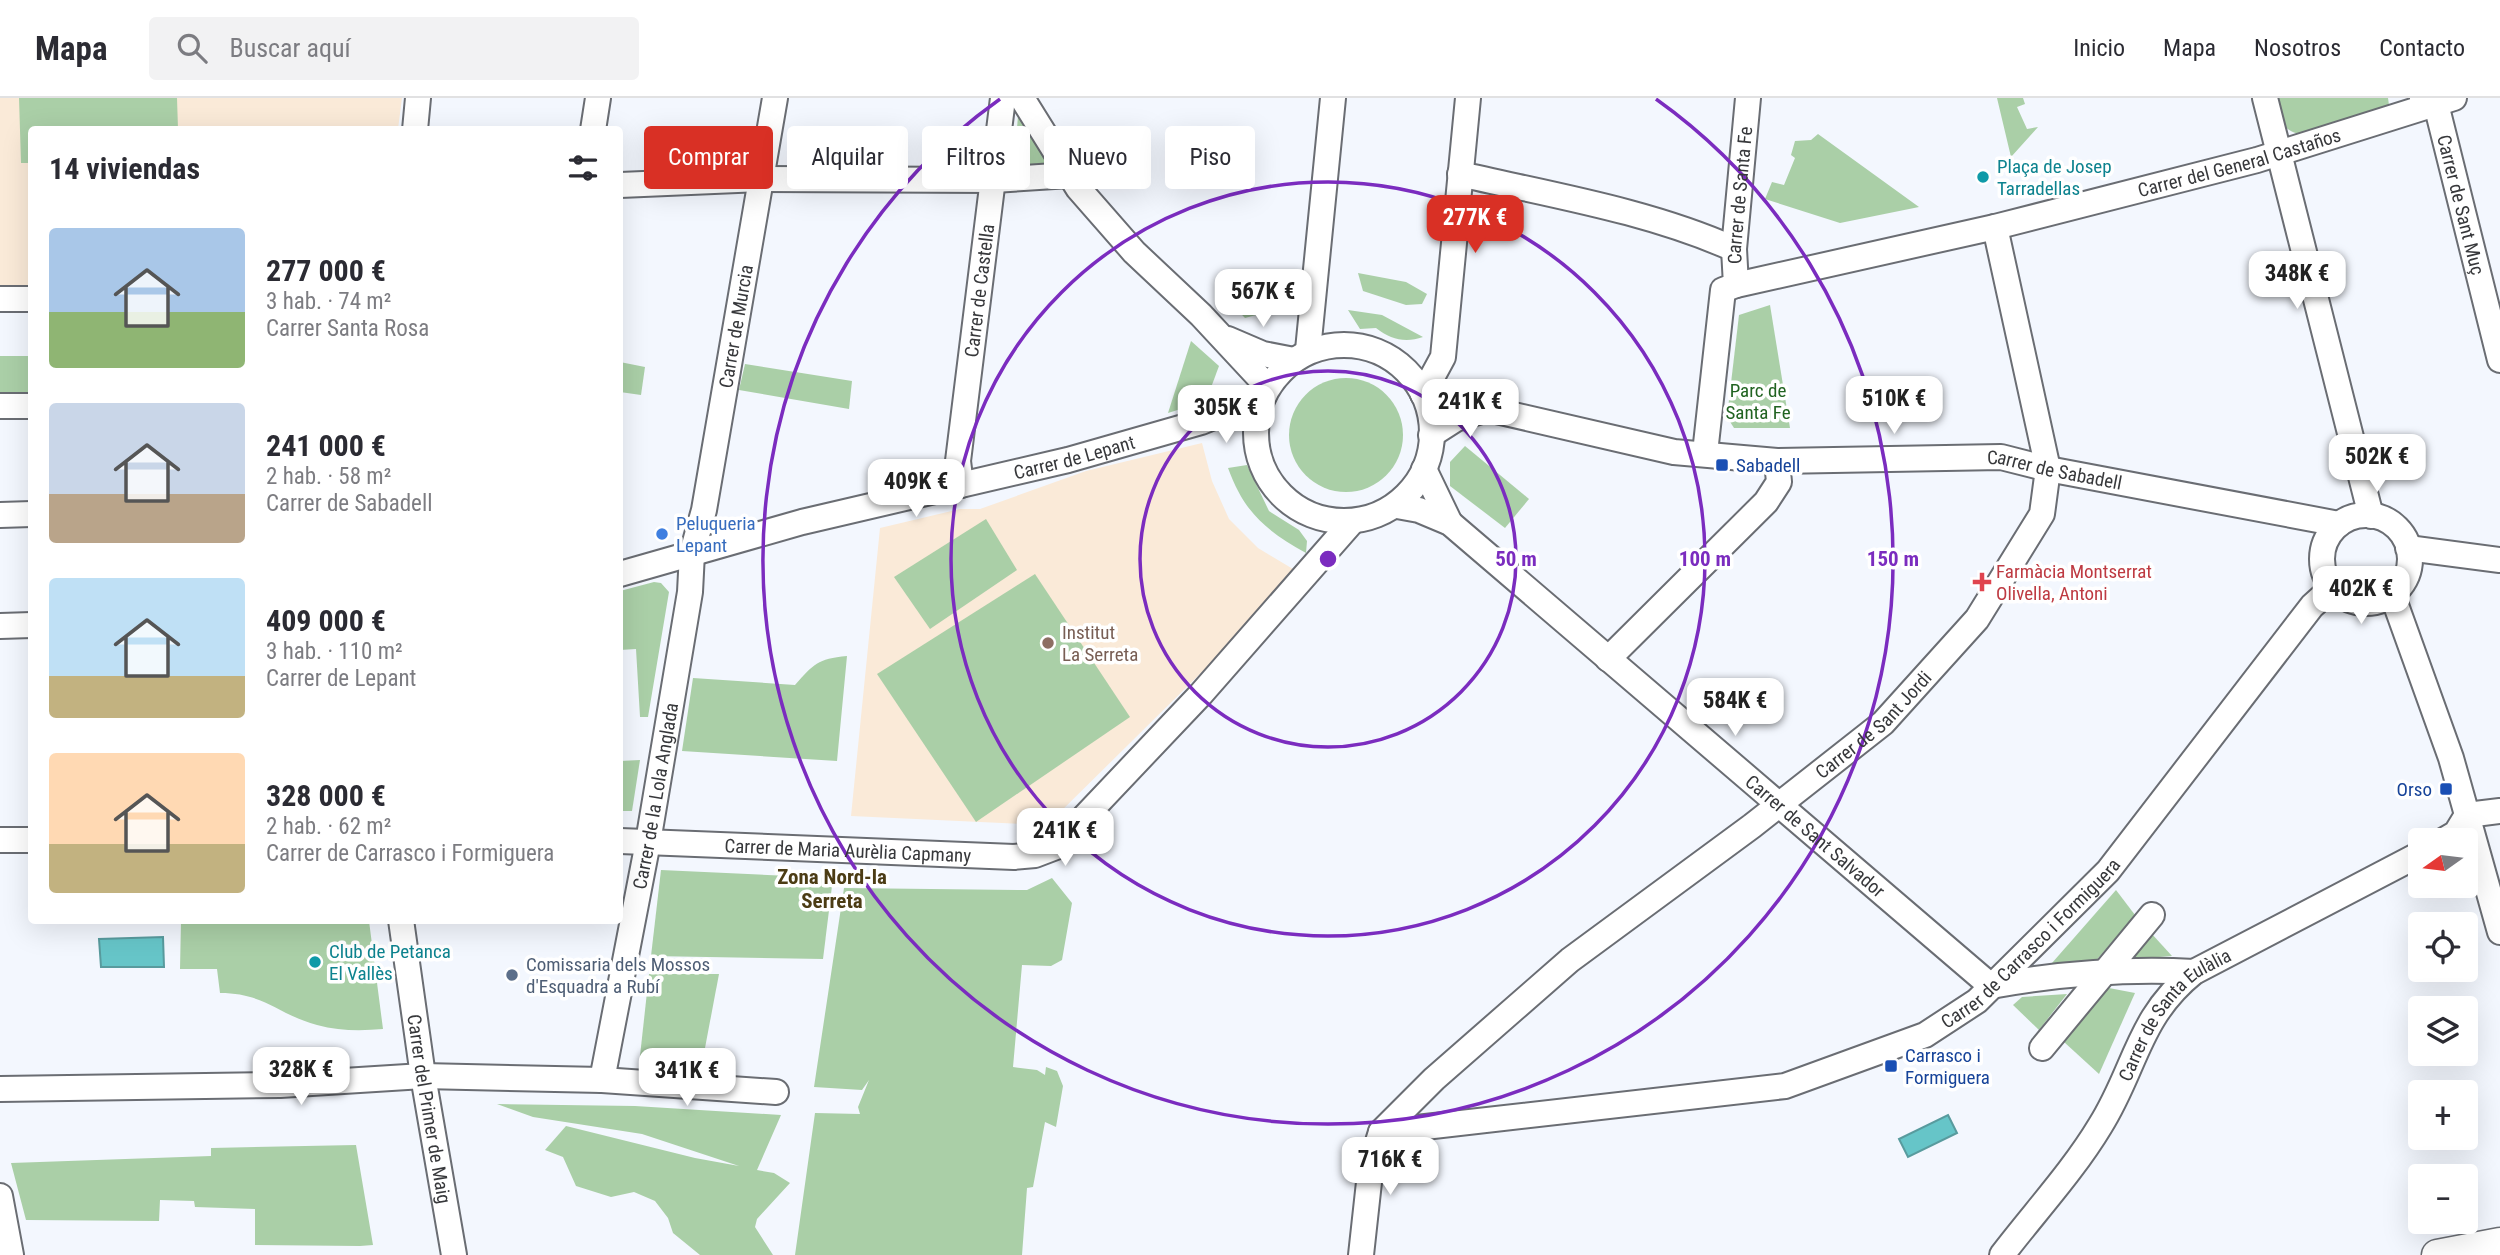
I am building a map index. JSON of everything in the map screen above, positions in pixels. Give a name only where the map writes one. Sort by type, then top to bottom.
[{"type":"street","points":[[415,126],[418,98]]},
{"type":"street","points":[[594,126],[597,98]]},
{"type":"street","name":"Carrer de Murcia","points":[[770,126],[775,98]]},
{"type":"street","name":"Carrer de Castella","points":[[1000,126],[1003,98]]},
{"type":"street","points":[[1023,98],[1044,132]]},
{"type":"street","points":[[1221,336],[1263,354],[1301,355],[1332,345],[1375,350],[1410,374],[1423,394],[1433,425],[1429,461],[1414,489],[1397,506],[1380,515],[1351,523],[1318,519],[1296,509],[1269,481],[1258,457],[1256,427],[1266,392],[1301,355],[1333,98]]},
{"type":"street","points":[[1423,394],[1443,357],[1468,98]]},
{"type":"street","name":"Carrer de Santa Fe","points":[[1705,453],[1723,290],[1736,285],[1734,249],[1748,98]]},
{"type":"street","points":[[2265,98],[2371,516]]},
{"type":"street","name":"Carrer del General Castaños","points":[[1736,285],[1995,227],[2280,155],[2437,100]]},
{"type":"street","name":"Carrer de Sant Muç","points":[[2437,100],[2500,360]]},
{"type":"street","points":[[1460,174],[1596,206],[1710,239],[1734,249]]},
{"type":"street","points":[[773,179],[922,180]]},
{"type":"street","points":[[623,185],[644,184]]},
{"type":"street","name":"Carrer de Murcia","points":[[692,553],[704,510],[759,189]]},
{"type":"street","name":"Carrer de Castella","points":[[961,485],[958,461],[993,189]]},
{"type":"street","points":[[1082,189],[1134,252],[1221,336],[1266,392]]},
{"type":"street","name":"Carrer de Sant Jordi","points":[[1362,1255],[1371,1164],[1381,1132],[1434,1079],[1570,960],[1752,827],[1883,723],[1977,619],[2042,513],[2048,469],[1995,227]]},
{"type":"street","points":[[0,299],[28,299]]},
{"type":"street","name":"Carrer de Lepant","points":[[623,573],[802,522],[1068,460],[1201,422],[1266,392]]},
{"type":"street","name":"Carrer de Sabadell","points":[[1423,394],[1493,408],[1674,452],[1777,461],[2001,457],[2048,469],[2339,524]]},
{"type":"street","points":[[0,406],[28,406]]},
{"type":"street","points":[[1431,435],[1456,419],[1493,408]]},
{"type":"street","name":"Carrer de Lepant","points":[[1201,422],[1230,422],[1256,427]]},
{"type":"street","points":[[1608,659],[1766,502],[1779,482],[1777,461]]},
{"type":"street","name":"Carrer de Sant Salvador","points":[[1424,469],[1450,523]]},
{"type":"street","name":"Carrer de Sant Salvador","points":[[1397,506],[1419,510],[1450,523],[1991,986]]},
{"type":"street","points":[[0,515],[28,514]]},
{"type":"street","name":"Carrer de Sabadell","points":[[2286,515],[2323,547]]},
{"type":"street","points":[[2371,516],[2393,524],[2408,548],[2406,577],[2392,593],[2373,603],[2358,603],[2332,588],[2325,575],[2323,547],[2339,524],[2352,517],[2371,516]]},
{"type":"street","name":"Carrer de Maria Aurèlia Capmany","points":[[623,841],[1014,857],[1035,855],[1056,847],[1201,694],[1351,523]]},
{"type":"street","points":[[2408,548],[2500,560]]},
{"type":"street","name":"Carrer de la Lola Anglada","points":[[601,1080],[648,842],[690,592],[692,553]]},
{"type":"street","points":[[2472,555],[2500,574]]},
{"type":"street","name":"Carrer de Carrasco i Formiguera","points":[[1381,1132],[1433,1117],[1501,1120],[1785,1086],[1925,1034],[1977,1001],[2108,871],[2312,606],[2332,588]]},
{"type":"street","points":[[2392,593],[2451,758],[2500,932]]},
{"type":"street","points":[[0,626],[28,625]]},
{"type":"street","points":[[2467,815],[2500,811]]},
{"type":"street","points":[[2459,828],[2467,815]]},
{"type":"street","points":[[0,840],[28,840]]},
{"type":"street","name":"Carrer de Santa Eulàlia","points":[[2002,1255],[2101,1126],[2148,1023],[2171,991],[2194,972],[2408,861]]},
{"type":"street","points":[[2042,1048],[2152,915]]},
{"type":"street","name":"Carrer del Primer de Maig","points":[[402,924],[423,1076],[454,1255]]},
{"type":"street","points":[[1991,986],[2034,978],[2103,972],[2194,972]]},
{"type":"street","points":[[0,1089],[280,1085],[423,1076],[601,1080],[776,1092]]},
{"type":"street","points":[[1433,1117],[1424,1099],[1434,1079]]},
{"type":"street","points":[[0,1196],[11,1255]]},
{"type":"street","points":[[2437,1255],[2500,1243]]},
{"type":"shaded area","points":[[0,98],[402,98],[398,126],[28,126],[28,290],[0,291]]},
{"type":"shaded area","name":"Institut La Serreta","points":[[1202,443],[1212,481],[1229,519],[1258,548],[1293,569],[1212,662],[1047,825],[851,816],[880,528],[960,509],[980,509],[1086,471]]},
{"type":"green space","points":[[19,98],[177,98],[178,126],[28,126],[28,163],[21,163]]},
{"type":"green space","points":[[1997,98],[2023,98],[2025,104],[2017,107],[2027,129],[2038,127],[2011,157]]},
{"type":"green space","points":[[2272,98],[2388,98],[2389,105],[2381,112],[2305,135],[2286,128],[2276,112]]},
{"type":"green space","points":[[1018,116],[1024,126],[1017,126]]},
{"type":"green space","points":[[1818,134],[1919,207],[1840,223],[1765,199],[1772,182],[1784,185],[1795,158],[1791,155],[1795,141],[1811,140]]},
{"type":"green space","points":[[1030,135],[1044,157],[1044,165],[1030,165]]},
{"type":"green space","points":[[1281,270],[1282,304],[1267,312],[1245,318],[1224,296]]},
{"type":"green space","points":[[1358,273],[1406,282],[1427,294],[1422,304],[1406,305],[1363,291]]},
{"type":"green space","name":"Parc de Santa Fe","points":[[1770,305],[1790,428],[1734,428],[1727,417],[1739,315]]},
{"type":"green space","points":[[1348,310],[1382,315],[1423,337],[1399,339],[1376,328],[1360,329]]},
{"type":"green space","points":[[1191,341],[1219,366],[1206,401],[1168,413]]},
{"type":"green space","points":[[0,356],[28,356],[28,392],[0,394]]},
{"type":"green space","points":[[623,363],[645,367],[641,395],[623,392]]},
{"type":"green space","points":[[745,364],[852,381],[849,409],[739,390]]},
{"type":"green space","points":[[1346,378],[1368,382],[1387,394],[1399,413],[1403,435],[1399,457],[1387,476],[1368,488],[1346,492],[1324,488],[1305,476],[1293,457],[1289,435],[1293,413],[1305,394],[1324,382]]},
{"type":"green space","points":[[1465,446],[1529,499],[1505,528],[1450,486],[1450,462]]},
{"type":"green space","points":[[1247,465],[1269,511],[1299,530],[1307,541],[1306,553],[1268,528],[1241,497],[1228,468]]},
{"type":"green space","points":[[986,519],[1017,570],[930,629],[894,577]]},
{"type":"green space","points":[[1035,574],[1130,717],[976,822],[877,674]]},
{"type":"green space","points":[[654,582],[661,583],[669,592],[648,717],[640,717],[636,649],[623,650],[623,590]]},
{"type":"green space","points":[[847,656],[837,761],[682,751],[693,678],[795,685],[817,664]]},
{"type":"green space","points":[[640,760],[632,811],[623,811],[623,761]]},
{"type":"green space","points":[[661,870],[833,878],[823,959],[651,956]]},
{"type":"green space","points":[[1052,878],[1072,903],[1062,960],[1051,966],[1022,965],[1013,1067],[1037,1070],[1045,1075],[1046,1067],[1057,1071],[1063,1086],[1056,1127],[1045,1122],[1033,1187],[1027,1188],[1022,1255],[795,1255],[815,1113],[860,1114],[858,1107],[869,1080],[862,1090],[814,1087],[844,888],[1027,890]]},
{"type":"green space","points":[[2116,890],[2135,915],[2094,963],[2052,963]]},
{"type":"green space","points":[[181,924],[369,924],[383,1029],[350,1030],[304,1021],[260,1000],[220,993],[217,969],[180,969]]},
{"type":"green space","points":[[2151,933],[2172,956],[2133,959]]},
{"type":"green space","points":[[649,974],[719,974],[701,1069],[639,1065]]},
{"type":"green space","points":[[2109,988],[2135,993],[2099,1074],[2064,1042]]},
{"type":"green space","points":[[2067,994],[2039,1030],[2013,1005],[2022,997]]},
{"type":"green space","points":[[497,1104],[635,1106],[781,1115],[757,1170],[774,1173],[790,1183],[757,1219],[755,1227],[773,1255],[700,1255],[673,1233],[668,1218],[655,1201],[634,1192],[611,1197],[576,1186],[563,1157],[545,1150],[566,1126],[695,1158],[739,1166],[642,1134],[533,1117]]},
{"type":"green space","points":[[356,1145],[373,1245],[255,1245],[255,1209],[195,1207],[194,1201],[160,1200],[159,1221],[26,1220],[11,1163],[211,1156],[211,1148]]},
{"type":"water","points":[[163,937],[164,967],[101,967],[99,939]]},
{"type":"water","points":[[1948,1115],[1957,1133],[1908,1157],[1899,1139]]},
{"type":"place","name":"Plaça de Josep Tarradellas","points":[[1983,177]]},
{"type":"place","name":"Sabadell","points":[[1722,465]]},
{"type":"place","name":"Peluqueria Lepant","points":[[662,534]]},
{"type":"place","name":"Farmàcia Montserrat Olivella, Antoni","points":[[1982,582]]},
{"type":"place","name":"Institut La Serreta","points":[[1048,643]]},
{"type":"place","name":"Orso","points":[[2446,789]]},
{"type":"place","name":"Club de Petanca El Vallès","points":[[315,962]]},
{"type":"place","name":"Comissaria dels Mossos d'Esquadra a Rubí","points":[[512,975]]},
{"type":"place","name":"Carrasco i Formiguera","points":[[1891,1066]]},
{"type":"district","name":"Zona Nord-la Serreta","points":[[832,889]]}]
